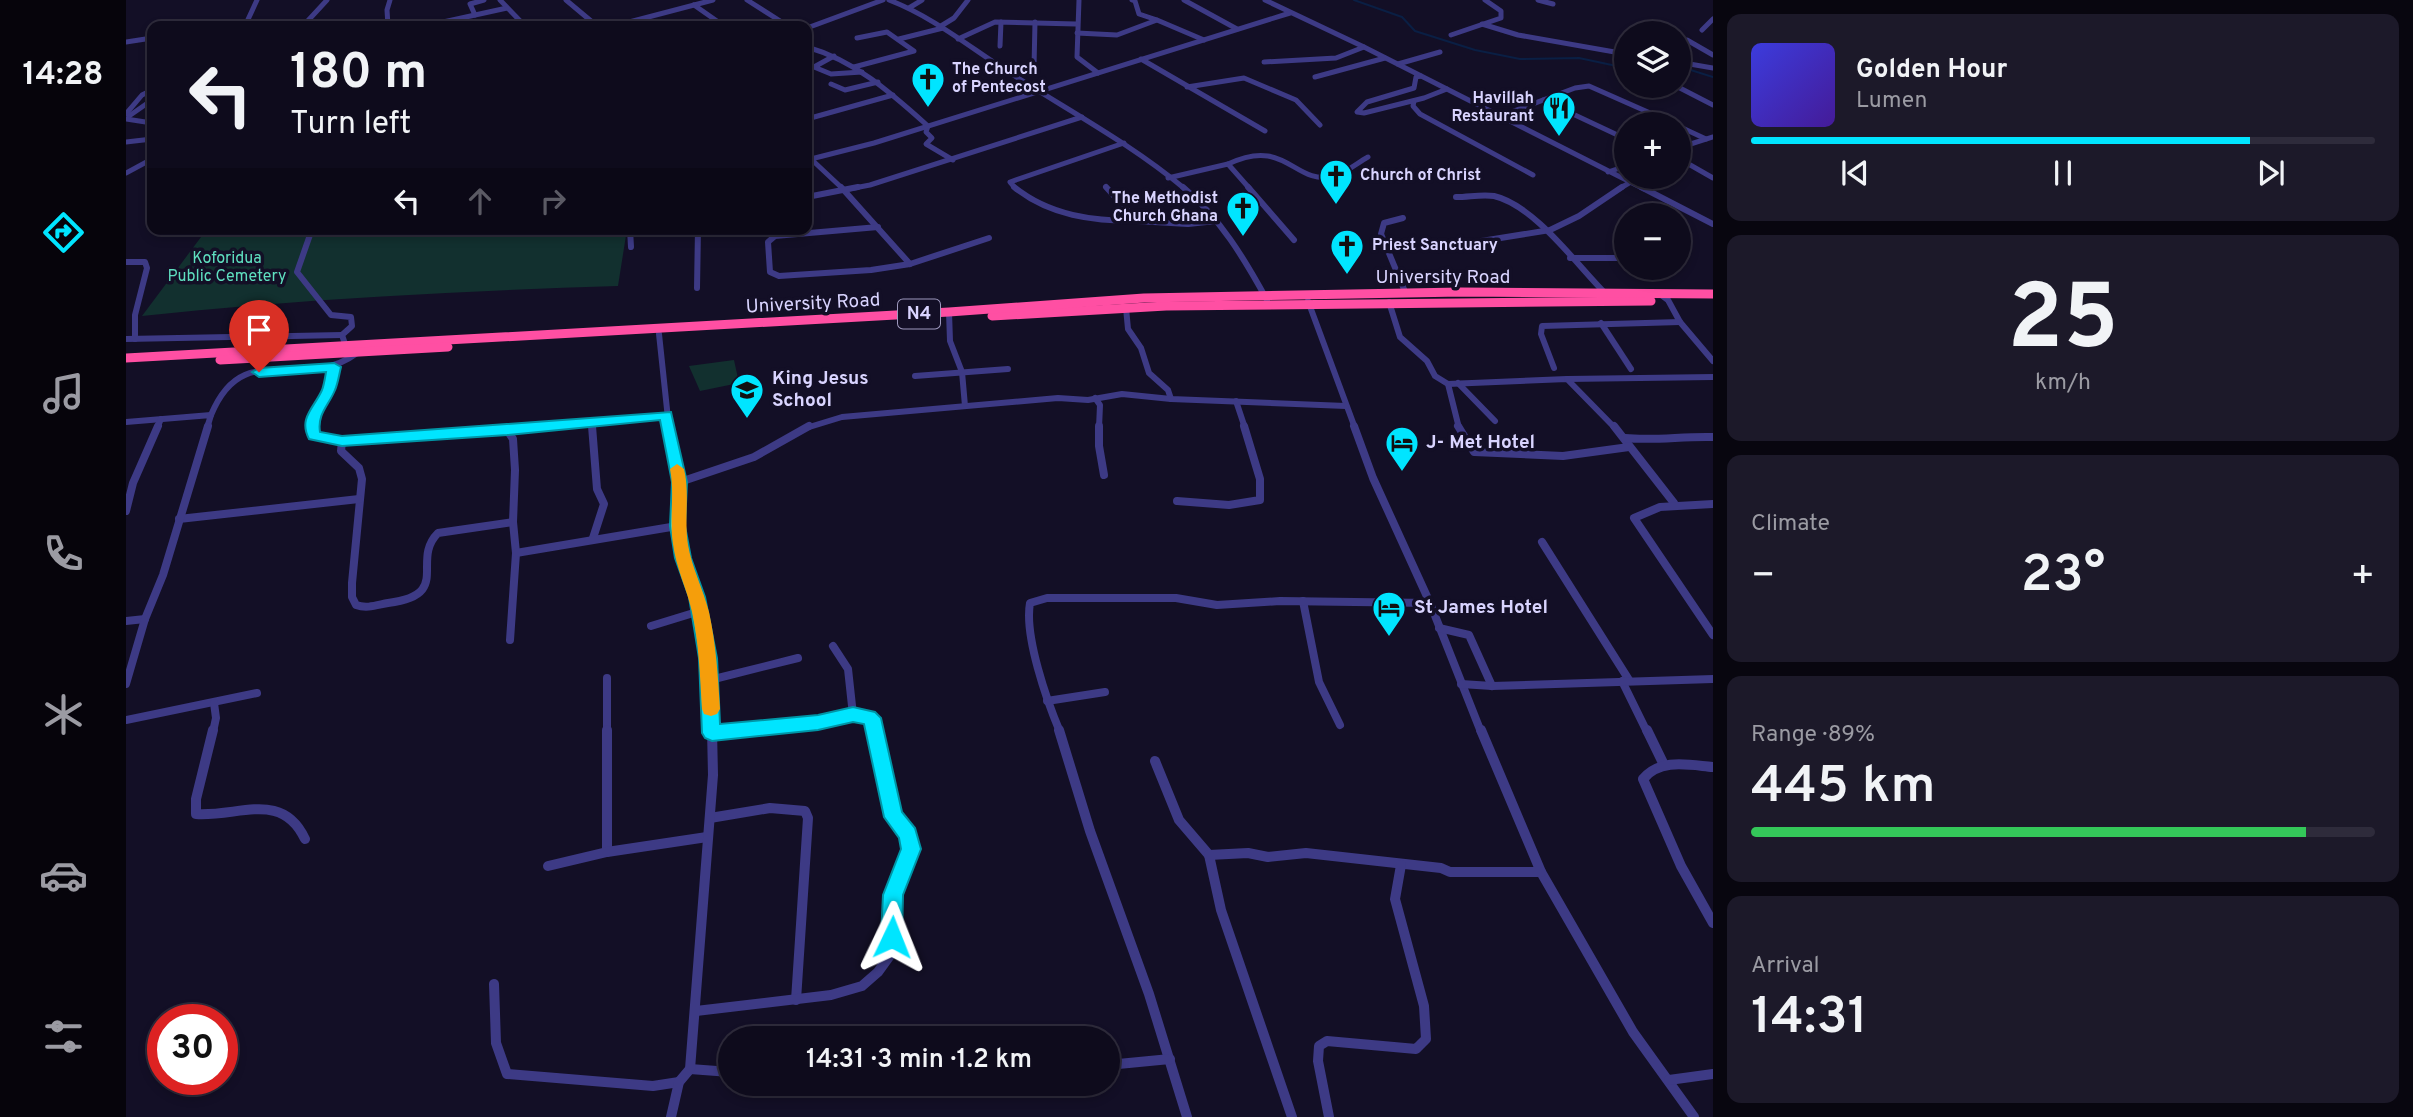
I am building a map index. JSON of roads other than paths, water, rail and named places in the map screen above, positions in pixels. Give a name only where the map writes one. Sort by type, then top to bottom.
[{"type":"highway","points":[[1244,296],[1253,291],[1257,284]]},
{"type":"highway","name":"University Road","points":[[126,358],[343,340],[1406,294],[1605,293],[1713,301]]},
{"type":"highway","name":"University Road","points":[[1307,299],[1389,302],[1713,294]]},
{"type":"highway","name":"University Road","points":[[126,365],[659,334],[1144,299],[1244,296],[1267,300]]},
{"type":"street","points":[[247,21],[257,0]]},
{"type":"street","points":[[308,21],[327,0]]},
{"type":"street","points":[[388,21],[390,0]]},
{"type":"street","points":[[475,15],[470,4],[484,0]]},
{"type":"street","points":[[500,0],[520,21]]},
{"type":"street","points":[[566,0],[591,21]]},
{"type":"street","points":[[633,21],[713,0]]},
{"type":"street","points":[[747,0],[780,21]]},
{"type":"street","points":[[812,26],[883,0]]},
{"type":"street","points":[[889,0],[942,27],[1038,91],[1124,143],[1198,200],[1245,260],[1267,300]]},
{"type":"street","points":[[909,8],[922,0]]},
{"type":"street","points":[[900,39],[942,27],[954,18],[968,0]]},
{"type":"street","points":[[1079,0],[1076,24],[1077,58],[1098,73]]},
{"type":"street","points":[[1132,0],[1135,1],[1139,14],[1204,40]]},
{"type":"street","points":[[1184,0],[1237,29]]},
{"type":"street","points":[[1265,0],[1364,47],[1614,175]]},
{"type":"street","points":[[1451,35],[1503,15],[1485,0]]},
{"type":"street","points":[[1538,0],[1553,5]]},
{"type":"street","points":[[694,5],[717,21]]},
{"type":"street","points":[[448,21],[507,8]]},
{"type":"street","points":[[812,159],[874,144],[1290,13]]},
{"type":"street","points":[[1702,30],[1713,19]]},
{"type":"street","points":[[1077,33],[1117,35],[1157,20]]},
{"type":"street","points":[[1000,46],[1001,22]]},
{"type":"street","points":[[958,38],[991,23],[1076,24]]},
{"type":"street","points":[[1034,67],[1035,23]]},
{"type":"street","points":[[1479,25],[1518,35],[1614,52]]},
{"type":"street","points":[[854,67],[914,51],[900,39],[884,32],[857,38]]},
{"type":"street","points":[[126,43],[147,39]]},
{"type":"street","points":[[1691,43],[1713,55]]},
{"type":"street","points":[[1264,62],[1336,58],[1364,47]]},
{"type":"street","points":[[812,49],[834,56],[878,82],[928,126]]},
{"type":"street","points":[[1398,65],[1440,52]]},
{"type":"street","points":[[834,56],[814,67],[831,74],[862,72]]},
{"type":"street","points":[[1315,77],[1385,58]]},
{"type":"street","points":[[1141,59],[1265,131]]},
{"type":"street","points":[[1691,64],[1713,68]]},
{"type":"street","points":[[1421,76],[1416,77],[1415,88],[1367,102],[1357,112],[1364,113],[1414,101],[1447,89]]},
{"type":"street","points":[[1187,87],[1244,78],[1296,100],[1320,125]]},
{"type":"street","points":[[831,84],[845,90],[878,82]]},
{"type":"street","points":[[1501,116],[1575,88],[1589,86],[1648,112]]},
{"type":"street","points":[[126,117],[142,95],[147,92]]},
{"type":"street","points":[[1691,94],[1713,105]]},
{"type":"street","points":[[812,118],[893,95]]},
{"type":"street","points":[[1544,100],[1614,133]]},
{"type":"street","points":[[1414,101],[1413,106],[1420,114],[1533,175]]},
{"type":"street","points":[[126,117],[147,103]]},
{"type":"street","points":[[126,117],[147,122]]},
{"type":"street","points":[[812,196],[846,192],[1082,117]]},
{"type":"street","points":[[928,126],[926,132],[932,138],[926,144],[953,160]]},
{"type":"street","points":[[1691,131],[1709,138]]},
{"type":"street","points":[[1691,144],[1709,138]]},
{"type":"street","points":[[126,142],[147,140]]},
{"type":"street","points":[[1124,143],[1012,179],[1010,182],[1013,187],[1036,202],[1073,218],[1099,222],[1188,224],[1216,221]]},
{"type":"street","points":[[1168,178],[1228,164],[1248,154],[1283,159],[1309,174],[1331,177],[1368,157]]},
{"type":"street","points":[[126,173],[147,162]]},
{"type":"street","points":[[812,163],[846,192],[911,264]]},
{"type":"street","points":[[1228,164],[1294,240]]},
{"type":"street","points":[[1691,165],[1713,178]]},
{"type":"street","points":[[1608,172],[1614,170]]},
{"type":"street","points":[[1106,187],[1137,221]]},
{"type":"street","points":[[1438,247],[1548,232],[1592,209],[1599,200],[1618,189]]},
{"type":"street","points":[[1641,189],[1713,224]]},
{"type":"street","points":[[1456,197],[1499,197],[1548,232],[1605,293]]},
{"type":"street","points":[[1403,218],[1384,223],[1381,233],[1406,294]]},
{"type":"street","points":[[812,233],[878,228]]},
{"type":"street","points":[[126,339],[170,337],[343,340],[352,326],[351,317],[331,315],[298,272],[308,235]]},
{"type":"street","points":[[630,235],[631,247]]},
{"type":"street","points":[[697,288],[698,235]]},
{"type":"street","points":[[788,235],[775,236],[768,242],[771,272],[779,276],[829,274],[911,264],[989,238]]},
{"type":"street","points":[[1570,258],[1614,258]]},
{"type":"street","points":[[126,262],[145,262],[147,268],[135,315],[135,339]]},
{"type":"street","points":[[1664,297],[1713,361]]},
{"type":"street","points":[[1307,299],[1373,478],[1430,603],[1461,684],[1541,872],[1633,1032],[1694,1117]]},
{"type":"street","points":[[1389,302],[1400,337],[1424,356],[1435,376],[1448,384],[1713,377]]},
{"type":"street","points":[[1126,308],[1128,329],[1141,348],[1149,373],[1168,390],[1171,399]]},
{"type":"street","points":[[949,315],[950,341],[962,372],[965,406]]},
{"type":"street","points":[[1554,368],[1541,334],[1542,326],[1681,322]]},
{"type":"street","points":[[1601,323],[1631,369]]},
{"type":"street","points":[[659,334],[666,415],[680,482],[677,526],[683,558],[700,611],[710,680],[713,775],[690,1069],[679,1082],[671,1117]]},
{"type":"street","points":[[126,684],[221,387],[243,374],[334,367],[357,353]]},
{"type":"street","points":[[334,367],[328,390],[314,414],[311,429],[314,435],[342,441],[507,430],[666,415]]},
{"type":"street","points":[[915,376],[1008,369]]},
{"type":"street","points":[[1567,379],[1625,438],[1629,447],[1674,503]]},
{"type":"street","points":[[1458,383],[1495,421]]},
{"type":"street","points":[[1448,384],[1455,423],[1474,452],[1563,456],[1629,447]]},
{"type":"street","points":[[680,482],[754,457],[812,425],[863,415],[1122,394],[1171,399],[1346,406]]},
{"type":"street","points":[[1096,398],[1100,405],[1099,446],[1104,475]]},
{"type":"street","points":[[1177,501],[1249,504],[1260,500],[1263,493],[1260,476],[1236,401]]},
{"type":"street","points":[[126,422],[211,415]]},
{"type":"street","points":[[126,511],[133,484],[162,419]]},
{"type":"street","points":[[592,421],[597,489],[604,504],[593,538]]},
{"type":"street","points":[[507,430],[513,439],[515,470],[513,522],[516,553],[510,639]]},
{"type":"street","points":[[1625,438],[1647,440],[1676,436],[1713,437]]},
{"type":"street","points":[[342,441],[341,451],[359,468],[362,479],[350,597],[352,603],[360,607],[408,601],[420,594],[426,586],[432,540],[438,533],[513,522]]},
{"type":"street","points":[[179,519],[359,499]]},
{"type":"street","points":[[1713,504],[1674,503],[1660,510],[1639,514],[1634,519],[1713,635]]},
{"type":"street","points":[[516,553],[677,526]]},
{"type":"street","points":[[1542,542],[1604,635],[1664,765]]},
{"type":"street","points":[[1186,1117],[1170,1059],[1047,701],[1028,614],[1030,603],[1035,599],[1176,598],[1217,605],[1303,601],[1430,603]]},
{"type":"street","points":[[1303,601],[1320,688],[1329,710],[1340,725]]},
{"type":"street","points":[[651,626],[700,611]]},
{"type":"street","points":[[126,621],[145,619]]},
{"type":"street","points":[[1439,628],[1469,635],[1492,686]]},
{"type":"street","points":[[833,646],[844,656],[849,670],[853,715]]},
{"type":"street","points":[[710,680],[798,658]]},
{"type":"street","points":[[607,678],[607,852]]},
{"type":"street","points":[[1461,684],[1492,686],[1713,679]]},
{"type":"street","points":[[1047,701],[1105,692]]},
{"type":"street","points":[[126,720],[257,693]]},
{"type":"street","points":[[214,703],[216,718],[195,799],[196,814],[214,816],[247,810],[272,810],[291,815],[300,824],[305,839]]},
{"type":"street","points":[[696,1011],[831,995],[862,986],[878,972],[891,954],[893,895],[911,849],[908,834],[893,817],[879,757],[875,724],[869,717],[853,715],[818,723],[712,733]]},
{"type":"street","points":[[1155,761],[1180,820],[1209,855],[1221,910],[1292,1117]]},
{"type":"street","points":[[1713,767],[1664,765],[1648,772],[1643,779],[1681,866],[1713,923]]},
{"type":"street","points":[[710,817],[763,809],[797,808],[805,811],[808,818],[796,1000]]},
{"type":"street","points":[[548,866],[607,852],[707,837]]},
{"type":"street","points":[[1209,855],[1248,853],[1268,857],[1306,852],[1441,868],[1450,872],[1541,872]]},
{"type":"street","points":[[1329,1117],[1318,1061],[1319,1046],[1327,1041],[1416,1049],[1426,1039],[1424,1006],[1395,899],[1401,865]]},
{"type":"street","points":[[494,984],[497,1046],[500,1065],[507,1073],[653,1086],[679,1082]]},
{"type":"street","points":[[1120,1064],[1170,1059]]},
{"type":"street","points":[[690,1069],[718,1071]]},
{"type":"street","points":[[1669,1080],[1713,1074]]},
{"type":"waterway","points":[[1354,0],[1402,17],[1415,31],[1475,50],[1520,59],[1579,58],[1614,65]]},
{"type":"waterway","points":[[1691,70],[1713,77]]},
{"type":"place","name":"The Church of Pentecost","points":[[928,109]]},
{"type":"place","name":"Havillah Restaurant","points":[[1559,138]]},
{"type":"place","name":"Church of Christ","points":[[1336,206]]},
{"type":"place","name":"The Methodist Church Ghana","points":[[1243,238]]},
{"type":"place","name":"Priest Sanctuary","points":[[1347,276]]},
{"type":"place","name":"King Jesus School","points":[[747,420]]},
{"type":"place","name":"J- Met Hotel","points":[[1402,473]]},
{"type":"place","name":"St James Hotel","points":[[1389,638]]},
{"type":"park label","name":"Koforidua Public Cemetery","points":[[227,268]]}]
